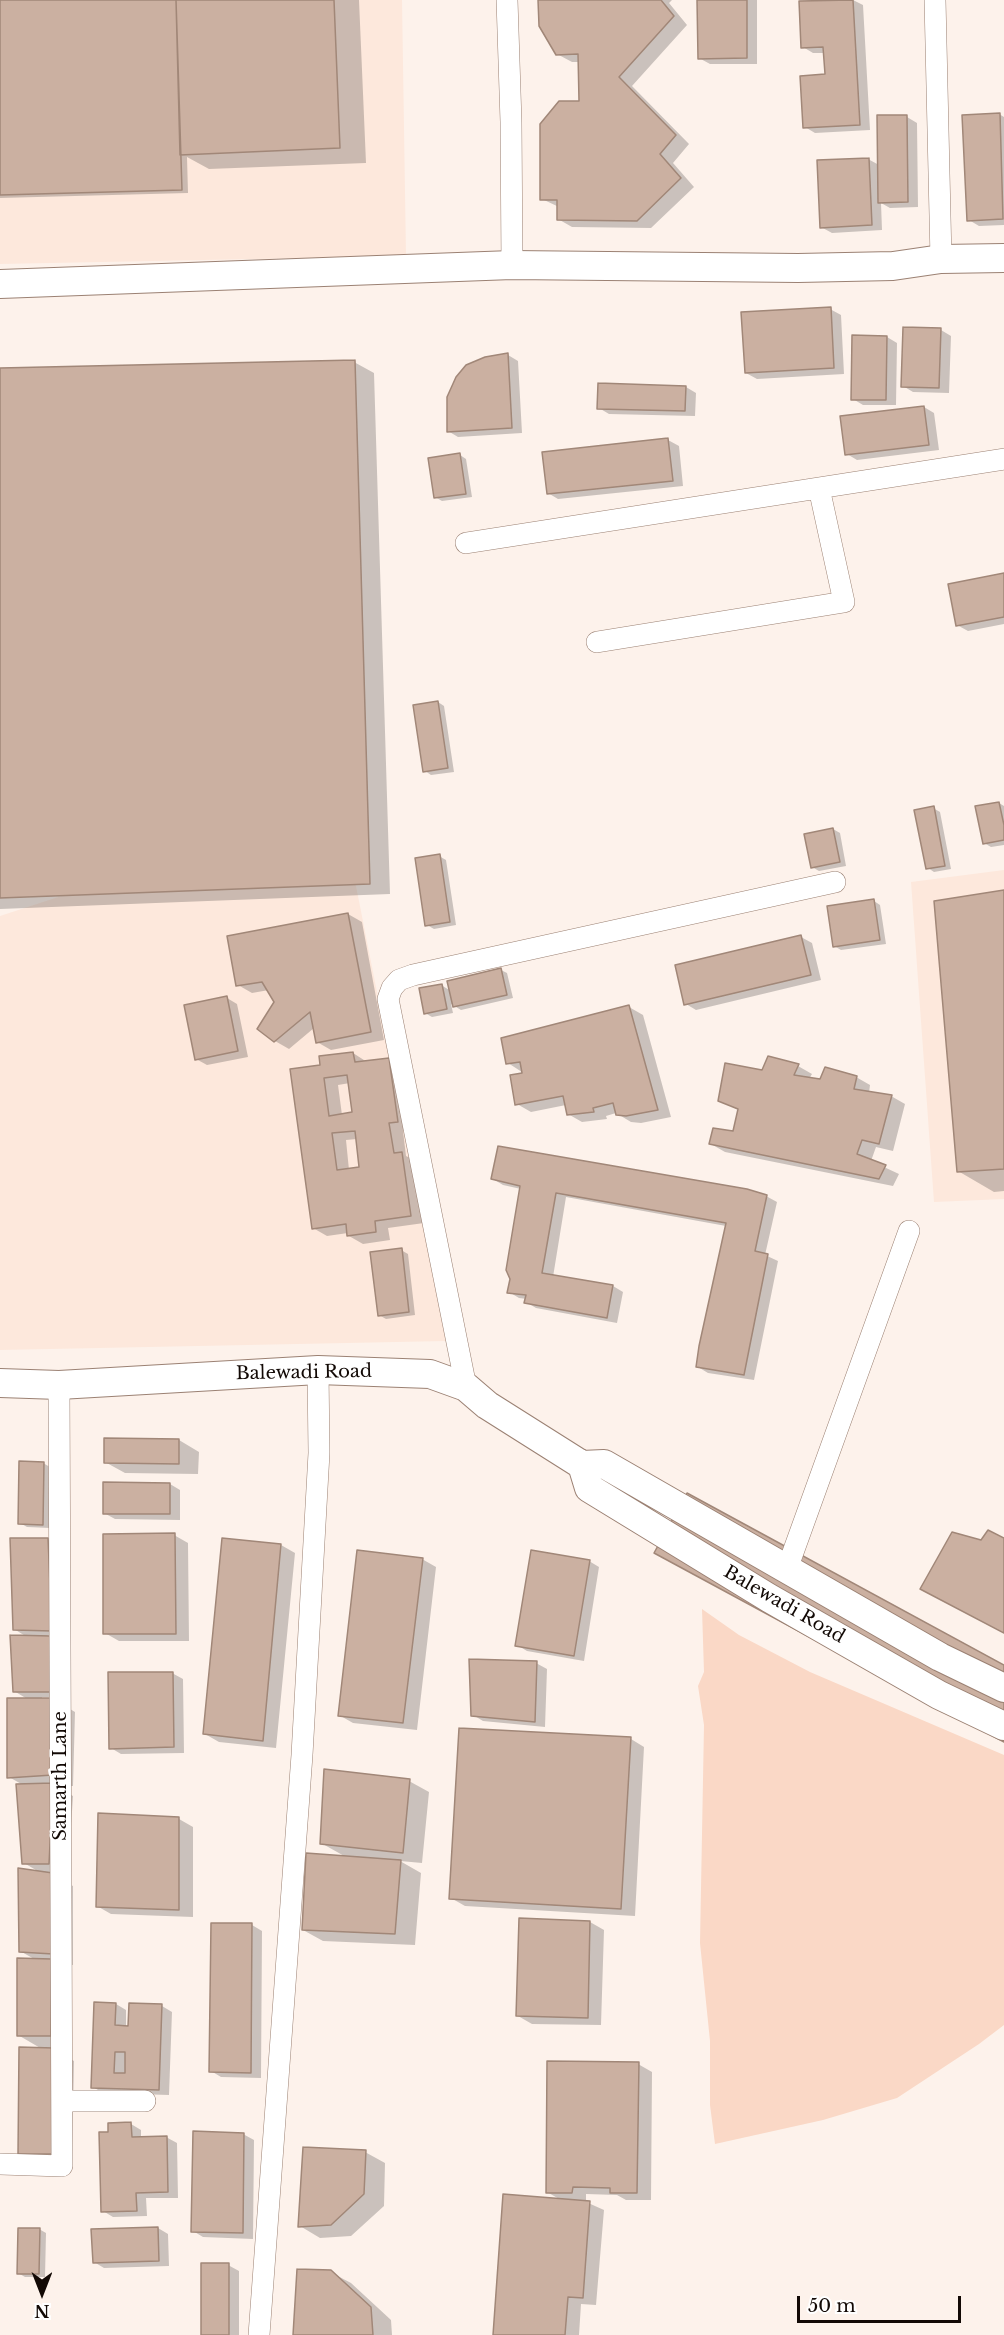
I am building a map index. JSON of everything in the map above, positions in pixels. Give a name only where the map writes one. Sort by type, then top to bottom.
[{"type":"main road","points":[[0,284],[512,265],[798,268],[893,266],[941,260],[1004,258]]},
{"type":"main road","name":"Balewadi Road","points":[[2,1386],[59,1385],[318,1370],[430,1374],[466,1387],[487,1405],[582,1465],[604,1464],[940,1657],[1004,1688]]},
{"type":"main road","name":"Balewadi Road","points":[[582,1465],[589,1488],[608,1500],[769,1598],[909,1678],[1004,1726]]},
{"type":"street","points":[[507,0],[512,265]]},
{"type":"street","points":[[935,0],[941,260]]},
{"type":"street","points":[[466,543],[1004,459]]},
{"type":"street","points":[[597,642],[844,602],[819,488]]},
{"type":"street","points":[[466,1387],[388,999],[392,988],[399,980],[413,975],[835,882]]},
{"type":"street","points":[[788,1569],[909,1231]]},
{"type":"street","points":[[259,2335],[302,1755],[319,1454],[318,1370]]},
{"type":"street","name":"Samarth Lane","points":[[0,2164],[62,2166],[59,1385]]},
{"type":"street","points":[[62,2101],[146,2101]]},
{"type":"shaded area","points":[[0,0],[402,0],[406,256],[0,264]]},
{"type":"shaded area","points":[[340,805],[446,1341],[0,1350],[0,916]]},
{"type":"shaded area","points":[[1004,870],[1004,1199],[934,1202],[911,882]]},
{"type":"shaded area","points":[[702,1609],[739,1635],[810,1672],[1004,1755],[1004,2025],[897,2098],[823,2120],[715,2144],[710,2105],[710,2041],[700,1943],[704,1725],[698,1686],[704,1672]]},
{"type":"building","points":[[0,0],[176,0],[182,190],[0,195]]},
{"type":"building","points":[[176,0],[334,0],[340,148],[180,155]]},
{"type":"building","points":[[538,0],[661,0],[674,16],[619,77],[676,135],[660,154],[681,178],[637,221],[557,220],[557,200],[540,200],[540,124],[559,101],[579,101],[578,54],[556,55],[539,26]]},
{"type":"building","points":[[697,0],[747,0],[747,58],[698,59]]},
{"type":"building","points":[[853,0],[860,125],[803,128],[800,76],[825,74],[823,47],[801,48],[799,1]]},
{"type":"building","points":[[1000,113],[1003,219],[967,221],[962,115]]},
{"type":"building","points":[[877,115],[907,115],[908,202],[878,203]]},
{"type":"building","points":[[869,158],[872,225],[820,228],[817,160]]},
{"type":"building","points":[[831,307],[834,368],[745,373],[741,312]]},
{"type":"building","points":[[903,327],[941,328],[939,388],[901,387]]},
{"type":"building","points":[[852,335],[887,336],[886,400],[851,400]]},
{"type":"building","points":[[508,353],[512,428],[447,432],[447,397],[456,377],[466,365],[485,357]]},
{"type":"building","points":[[355,360],[370,884],[0,898],[0,368]]},
{"type":"building","points":[[598,383],[686,386],[685,411],[597,409]]},
{"type":"building","points":[[924,406],[929,445],[845,455],[840,416]]},
{"type":"building","points":[[668,438],[673,481],[547,494],[542,452]]},
{"type":"building","points":[[460,453],[466,494],[434,498],[428,458]]},
{"type":"building","points":[[1004,573],[1004,617],[956,626],[948,584]]},
{"type":"building","points":[[438,701],[448,768],[423,772],[413,705]]},
{"type":"building","points":[[999,802],[1004,825],[1004,840],[983,844],[975,806]]},
{"type":"building","points":[[934,806],[945,866],[926,869],[914,810]]},
{"type":"building","points":[[833,828],[840,862],[811,868],[804,834]]},
{"type":"building","points":[[440,854],[450,922],[425,926],[415,858]]},
{"type":"building","points":[[1004,890],[1004,1169],[957,1172],[934,901]]},
{"type":"building","points":[[874,899],[880,940],[833,947],[827,906]]},
{"type":"building","points":[[348,913],[371,1032],[316,1043],[310,1012],[274,1042],[257,1029],[274,1002],[262,982],[236,986],[227,936]]},
{"type":"building","points":[[801,935],[811,975],[684,1005],[675,965]]},
{"type":"building","points":[[501,968],[507,995],[453,1007],[447,981]]},
{"type":"building","points":[[442,984],[447,1009],[424,1014],[419,988]]},
{"type":"building","points":[[227,996],[238,1051],[195,1060],[184,1005]]},
{"type":"building","points":[[629,1005],[658,1110],[626,1116],[616,1115],[613,1103],[593,1108],[594,1112],[567,1115],[563,1096],[515,1105],[510,1075],[522,1073],[520,1062],[506,1064],[501,1038]]},
{"type":"building","points":[[353,1052],[355,1062],[389,1058],[398,1122],[389,1123],[394,1153],[402,1152],[411,1216],[375,1221],[376,1232],[347,1236],[346,1224],[312,1229],[290,1069],[320,1065],[319,1056]],"holes":[[[347,1075],[352,1112],[329,1116],[324,1078]],[[355,1131],[359,1167],[337,1170],[332,1133]]]},
{"type":"building","points":[[768,1056],[799,1064],[794,1075],[820,1079],[825,1067],[857,1076],[854,1089],[892,1095],[879,1144],[862,1140],[857,1154],[886,1165],[879,1179],[709,1144],[713,1128],[733,1131],[738,1109],[718,1101],[725,1063],[762,1070]]},
{"type":"building","points":[[498,1146],[747,1189],[767,1195],[755,1251],[768,1254],[744,1375],[696,1367],[726,1223],[556,1193],[542,1273],[613,1285],[607,1318],[524,1303],[526,1295],[507,1293],[510,1279],[506,1270],[520,1186],[491,1179]]},
{"type":"building","points":[[402,1248],[409,1312],[378,1316],[370,1252]]},
{"type":"building","points":[[104,1438],[179,1439],[179,1464],[104,1463]]},
{"type":"building","points":[[19,1461],[44,1462],[43,1525],[18,1524]]},
{"type":"building","points":[[103,1482],[170,1483],[170,1514],[103,1514]]},
{"type":"building","points":[[687,1493],[1004,1665],[1004,1742],[654,1553]]},
{"type":"building","points":[[988,1530],[1004,1538],[1004,1633],[920,1589],[952,1532],[981,1540]]},
{"type":"building","points":[[175,1533],[176,1634],[103,1634],[103,1534]]},
{"type":"building","points":[[10,1538],[48,1538],[52,1631],[13,1630]]},
{"type":"building","points":[[222,1538],[281,1544],[263,1741],[203,1734]]},
{"type":"building","points":[[357,1550],[423,1558],[403,1723],[338,1716]]},
{"type":"building","points":[[531,1550],[590,1560],[574,1656],[515,1646]]},
{"type":"building","points":[[10,1635],[51,1636],[51,1692],[13,1692]]},
{"type":"building","points":[[469,1659],[537,1661],[535,1722],[471,1716]]},
{"type":"building","points":[[108,1672],[173,1672],[174,1747],[109,1749]]},
{"type":"building","points":[[7,1698],[55,1698],[53,1775],[7,1778]]},
{"type":"building","points":[[459,1728],[631,1737],[621,1909],[449,1899]]},
{"type":"building","points":[[324,1769],[410,1779],[403,1853],[320,1844]]},
{"type":"building","points":[[53,1783],[49,1864],[22,1864],[16,1784]]},
{"type":"building","points":[[98,1813],[179,1817],[179,1910],[96,1907]]},
{"type":"building","points":[[306,1853],[401,1860],[395,1934],[302,1930]]},
{"type":"building","points":[[18,1868],[53,1873],[53,1954],[19,1952]]},
{"type":"building","points":[[519,1918],[590,1921],[588,2018],[516,2016]]},
{"type":"building","points":[[211,1923],[252,1923],[251,2073],[209,2072]]},
{"type":"building","points":[[17,1958],[51,1959],[51,2036],[17,2036]]},
{"type":"building","points":[[94,2002],[116,2003],[115,2025],[128,2026],[129,2003],[162,2004],[159,2090],[91,2088]],"holes":[[[115,2052],[125,2052],[125,2073],[114,2073]]]},
{"type":"building","points":[[19,2047],[54,2048],[53,2154],[18,2154]]},
{"type":"building","points":[[547,2061],[639,2062],[637,2193],[610,2193],[610,2188],[573,2187],[572,2193],[546,2193]]},
{"type":"building","points":[[131,2122],[132,2137],[167,2136],[168,2192],[136,2193],[137,2211],[101,2212],[99,2132],[108,2132],[108,2123]]},
{"type":"building","points":[[193,2131],[244,2133],[243,2233],[191,2232]]},
{"type":"building","points":[[303,2147],[366,2150],[364,2194],[331,2225],[298,2227]]},
{"type":"building","points":[[503,2194],[590,2201],[583,2298],[568,2297],[565,2335],[493,2335]]},
{"type":"building","points":[[158,2227],[159,2261],[93,2263],[91,2229]]},
{"type":"building","points":[[18,2228],[40,2228],[39,2274],[17,2274]]},
{"type":"building","points":[[201,2263],[229,2263],[229,2335],[201,2335]]},
{"type":"building","points":[[297,2269],[331,2270],[371,2307],[373,2335],[293,2335]]}]
